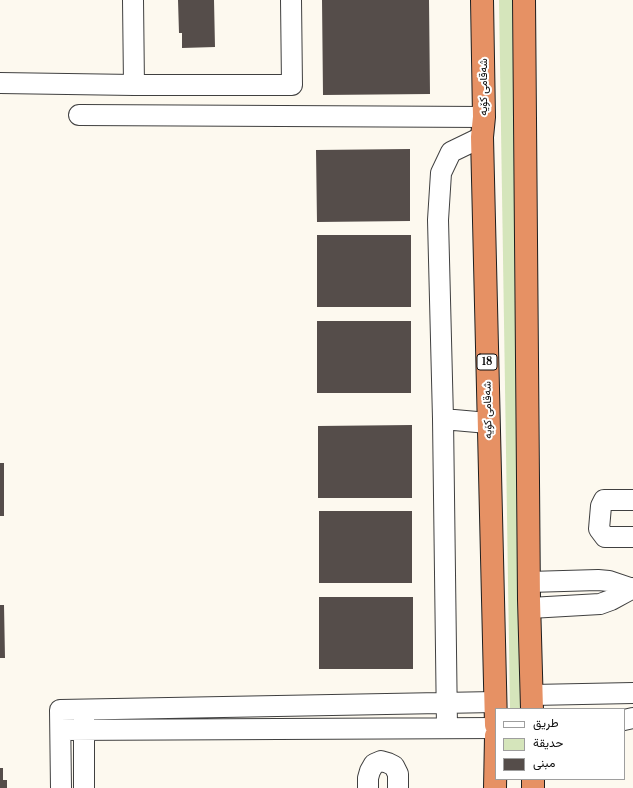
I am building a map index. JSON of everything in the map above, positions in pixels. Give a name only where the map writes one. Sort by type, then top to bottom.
[{"type":"highway","name":"شەقامی کۆیە","points":[[482,0],[488,423],[495,708]]},
{"type":"highway","points":[[524,0],[532,702]]},
{"type":"street","points":[[133,0],[134,85]]},
{"type":"street","points":[[0,83],[292,85],[291,0]]},
{"type":"street","points":[[79,115],[483,127]]},
{"type":"street","points":[[447,728],[443,419],[438,220],[441,173],[451,152],[483,127]]},
{"type":"street","points":[[443,419],[488,423]]},
{"type":"street","points":[[633,500],[604,500],[601,506],[599,529],[605,537],[633,537]]},
{"type":"street","points":[[530,582],[598,580],[609,581],[632,588]]},
{"type":"street","points":[[530,608],[600,604],[616,598],[632,588]]},
{"type":"street","points":[[532,702],[633,693]]},
{"type":"street","points":[[61,788],[61,730],[84,720],[495,702]]},
{"type":"street","points":[[84,720],[495,728]]},
{"type":"street","points":[[84,720],[84,788]]},
{"type":"street","points":[[368,788],[370,771],[374,764],[381,761],[394,766],[398,774],[398,788]]},
{"type":"green space","points":[[499,0],[513,0],[524,708],[510,708]]},
{"type":"building","points":[[178,0],[214,0],[215,47],[182,48],[182,33],[179,33]]},
{"type":"building","points":[[322,0],[429,0],[430,94],[323,95]]},
{"type":"building","points":[[410,149],[410,221],[317,222],[316,150]]},
{"type":"building","points":[[317,235],[411,235],[411,307],[317,307]]},
{"type":"building","points":[[317,321],[411,321],[411,393],[317,393]]},
{"type":"building","points":[[412,425],[412,498],[318,498],[318,426]]},
{"type":"building","points":[[0,463],[4,463],[4,516],[0,516]]},
{"type":"building","points":[[319,511],[412,511],[412,583],[319,583]]},
{"type":"building","points":[[319,597],[413,597],[413,669],[319,669]]},
{"type":"building","points":[[0,605],[4,605],[5,658],[0,658]]},
{"type":"building","points":[[0,768],[3,768],[3,780],[7,780],[7,788],[0,788]]}]
